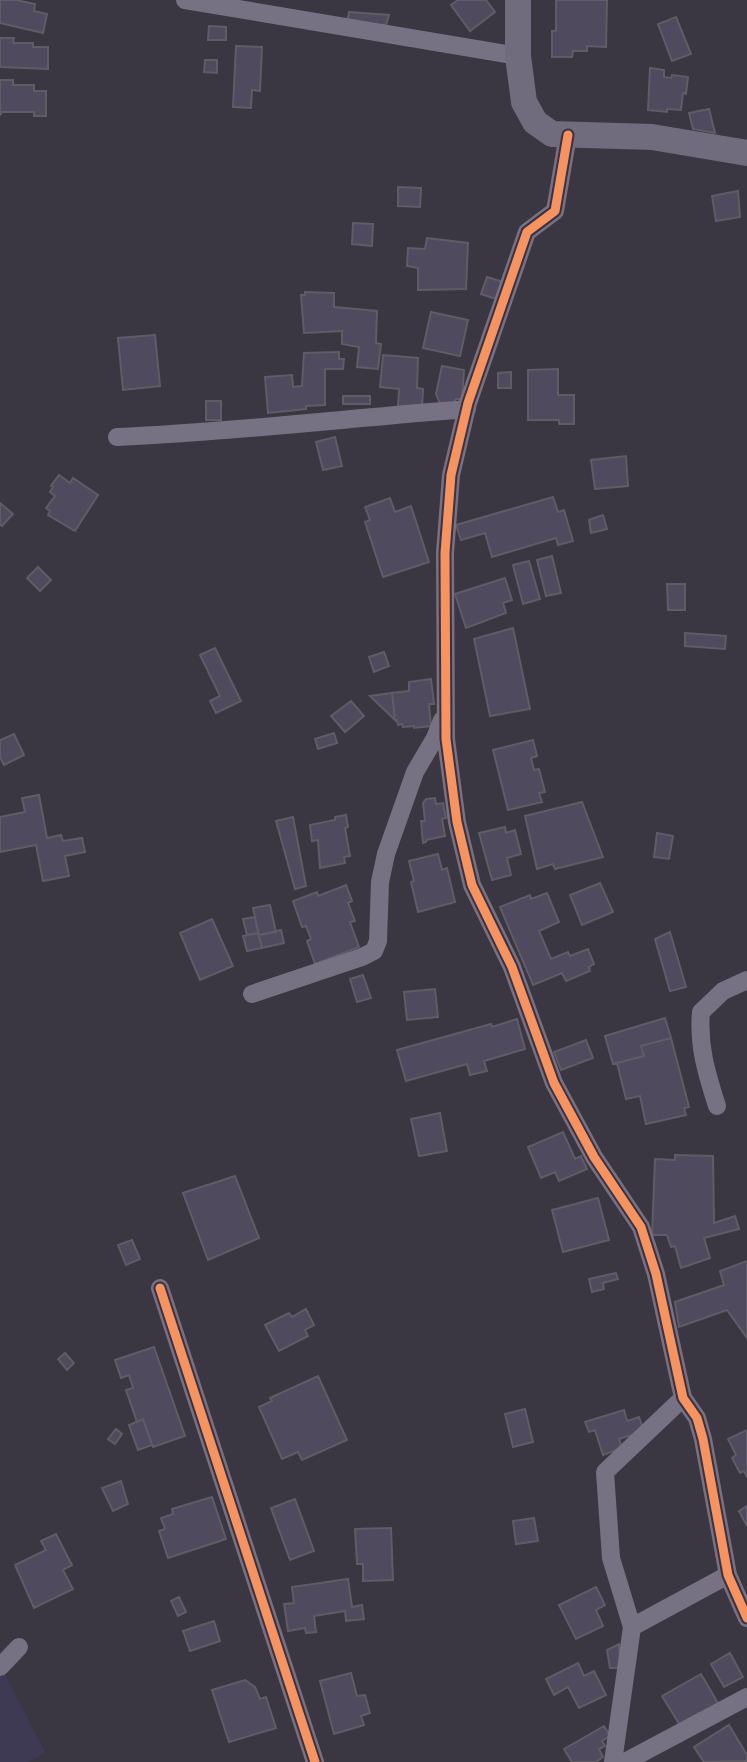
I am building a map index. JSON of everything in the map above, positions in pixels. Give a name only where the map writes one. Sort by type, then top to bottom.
[{"type":"street","points":[[185,0],[518,56]]},
{"type":"street","points":[[518,0],[518,56],[524,102],[535,122],[552,134],[652,137],[747,153]]},
{"type":"street","points":[[568,135],[555,211],[527,232],[467,409],[451,475],[445,553],[446,739],[457,822],[472,885],[512,967],[554,1083],[594,1157],[641,1227],[656,1274],[683,1398],[697,1418],[700,1428],[727,1574],[747,1618]]},
{"type":"street","points":[[117,437],[209,433],[467,409]]},
{"type":"street","points":[[252,994],[374,951],[378,941],[380,882],[386,854],[415,772],[435,738],[445,710]]},
{"type":"street","points":[[718,1106],[702,1059],[699,1033],[701,1012],[723,991],[747,980]]},
{"type":"street","points":[[160,1288],[315,1762]]},
{"type":"street","points":[[614,1762],[632,1627],[611,1558],[606,1472],[683,1398]]},
{"type":"street","points":[[632,1627],[727,1574]]},
{"type":"street","points":[[0,1667],[19,1647]]},
{"type":"street","points":[[625,1762],[747,1697]]},
{"type":"shaded area","points":[[3,1670],[45,1752],[29,1762],[0,1762],[0,1673]]},
{"type":"building","points":[[0,0],[35,4],[34,11],[47,14],[43,33],[0,23]]},
{"type":"building","points":[[458,0],[486,0],[495,12],[470,31],[451,5]]},
{"type":"building","points":[[556,0],[607,0],[606,47],[587,46],[587,51],[573,51],[572,57],[552,57],[552,31],[556,31]]},
{"type":"building","points":[[349,12],[389,15],[386,25],[346,26]]},
{"type":"building","points":[[676,17],[691,54],[672,61],[658,24]]},
{"type":"building","points":[[209,26],[226,27],[226,40],[208,40]]},
{"type":"building","points":[[0,38],[14,38],[13,43],[33,43],[33,47],[48,47],[48,69],[0,67]]},
{"type":"building","points":[[236,46],[262,47],[260,91],[252,90],[251,108],[233,107]]},
{"type":"building","points":[[205,60],[217,60],[217,73],[204,72]]},
{"type":"building","points":[[650,68],[664,70],[664,77],[688,77],[681,110],[648,110]]},
{"type":"building","points":[[0,80],[13,80],[13,85],[34,85],[34,91],[46,91],[46,116],[34,116],[34,112],[2,112],[0,115]]},
{"type":"building","points":[[709,109],[715,133],[693,129],[689,113]]},
{"type":"building","points":[[398,187],[421,188],[420,207],[398,206]]},
{"type":"building","points":[[738,191],[740,217],[716,221],[712,196]]},
{"type":"building","points":[[353,223],[373,224],[372,246],[352,244]]},
{"type":"building","points":[[427,238],[468,243],[466,289],[418,290],[418,268],[407,266],[408,248],[425,249]]},
{"type":"building","points":[[487,277],[503,282],[496,299],[481,294]]},
{"type":"building","points":[[305,292],[334,293],[334,307],[377,311],[376,343],[381,344],[378,369],[357,367],[359,347],[342,344],[342,331],[304,333],[301,295],[305,295]]},
{"type":"building","points":[[431,312],[468,320],[460,356],[423,348]]},
{"type":"building","points":[[155,335],[160,386],[123,390],[118,338]]},
{"type":"building","points":[[339,352],[339,359],[344,359],[343,369],[325,369],[325,405],[268,413],[265,377],[292,375],[293,387],[302,386],[304,353]]},
{"type":"building","points":[[383,355],[418,358],[417,388],[423,389],[422,408],[398,407],[399,389],[380,387]]},
{"type":"building","points":[[442,366],[464,370],[462,399],[456,399],[451,406],[440,404],[436,394]]},
{"type":"building","points":[[558,369],[558,395],[574,395],[574,424],[559,424],[559,420],[528,420],[528,370]]},
{"type":"building","points":[[511,372],[511,388],[498,388],[498,373]]},
{"type":"building","points":[[343,396],[370,396],[370,404],[343,404]]},
{"type":"building","points":[[206,401],[221,401],[221,420],[206,420]]},
{"type":"building","points":[[335,437],[342,466],[323,470],[316,442]]},
{"type":"building","points":[[626,456],[628,486],[595,489],[591,460]]},
{"type":"building","points":[[59,475],[70,483],[73,478],[98,495],[75,531],[48,515],[50,511],[46,508],[55,496],[50,492],[53,487],[51,486]]},
{"type":"building","points":[[553,497],[558,512],[564,510],[573,541],[558,545],[556,538],[492,557],[485,533],[461,540],[456,525]]},
{"type":"building","points":[[390,498],[395,512],[411,506],[429,562],[383,577],[365,522],[370,520],[365,507]]},
{"type":"building","points":[[0,503],[13,514],[2,526],[0,525]]},
{"type":"building","points":[[603,515],[607,529],[591,533],[589,520]]},
{"type":"building","points":[[552,556],[561,593],[546,596],[537,560]]},
{"type":"building","points":[[529,561],[540,599],[523,604],[513,565]]},
{"type":"building","points":[[38,567],[51,580],[40,591],[27,578]]},
{"type":"building","points":[[505,578],[512,600],[503,603],[506,613],[466,628],[455,594]]},
{"type":"building","points":[[667,584],[685,584],[685,610],[668,610]]},
{"type":"building","points":[[513,628],[530,709],[490,716],[474,639]]},
{"type":"building","points":[[685,633],[726,636],[725,649],[685,646]]},
{"type":"building","points":[[215,648],[241,701],[216,713],[210,701],[220,696],[200,655]]},
{"type":"building","points":[[384,652],[389,666],[374,672],[369,657]]},
{"type":"building","points":[[431,679],[434,704],[429,704],[431,726],[414,728],[398,725],[392,693],[409,691],[409,682]]},
{"type":"building","points":[[392,693],[395,720],[370,696]]},
{"type":"building","points":[[351,701],[364,716],[345,732],[331,716]]},
{"type":"building","points":[[334,733],[337,743],[318,749],[315,739]]},
{"type":"building","points":[[14,734],[24,755],[4,765],[0,757],[0,740]]},
{"type":"building","points":[[533,740],[537,756],[531,758],[534,770],[539,769],[545,792],[539,793],[542,802],[508,810],[493,750]]},
{"type":"building","points":[[39,795],[47,838],[61,835],[63,841],[82,838],[85,852],[65,856],[69,876],[43,881],[36,845],[0,852],[0,817],[25,812],[22,798]]},
{"type":"building","points":[[435,798],[436,804],[443,803],[445,836],[423,843],[423,803],[426,799]]},
{"type":"building","points":[[582,802],[603,857],[555,869],[553,864],[537,869],[525,816]]},
{"type":"building","points":[[346,815],[348,827],[345,828],[350,856],[344,857],[345,863],[320,868],[318,840],[312,841],[310,825]]},
{"type":"building","points":[[293,817],[306,886],[295,889],[276,821]]},
{"type":"building","points":[[505,827],[506,833],[515,830],[521,854],[507,858],[511,875],[492,880],[479,833]]},
{"type":"building","points":[[657,833],[673,836],[669,859],[654,857]]},
{"type":"building","points":[[438,854],[442,870],[447,868],[455,902],[418,912],[409,861]]},
{"type":"building","points":[[600,883],[613,912],[582,925],[570,895]]},
{"type":"building","points":[[346,885],[352,901],[348,903],[355,921],[350,922],[359,947],[315,964],[307,941],[311,939],[306,926],[302,927],[293,901],[317,892],[318,896]]},
{"type":"building","points":[[547,893],[559,922],[539,931],[551,959],[568,952],[570,956],[588,949],[594,964],[589,967],[590,971],[566,981],[562,973],[533,985],[500,907],[530,895],[531,899]]},
{"type":"building","points":[[270,905],[276,932],[259,935],[253,908]]},
{"type":"building","points":[[255,917],[258,933],[247,935],[243,919]]},
{"type":"building","points":[[212,919],[233,966],[200,980],[180,933]]},
{"type":"building","points":[[281,930],[284,943],[262,948],[259,935]]},
{"type":"building","points":[[670,932],[686,987],[670,991],[655,939]]},
{"type":"building","points":[[258,933],[262,948],[247,951],[243,936]]},
{"type":"building","points":[[363,975],[371,998],[357,1002],[350,979]]},
{"type":"building","points":[[435,989],[438,1017],[407,1020],[404,992]]},
{"type":"building","points":[[665,1018],[671,1038],[641,1046],[644,1056],[613,1064],[605,1036]]},
{"type":"building","points":[[517,1019],[525,1049],[484,1061],[487,1071],[470,1075],[467,1064],[406,1081],[397,1050]]},
{"type":"building","points":[[671,1038],[689,1107],[684,1108],[686,1115],[646,1124],[640,1096],[626,1099],[617,1063],[644,1056],[641,1046]]},
{"type":"building","points":[[586,1040],[593,1058],[561,1070],[554,1052]]},
{"type":"building","points":[[440,1113],[447,1151],[419,1156],[411,1119]]},
{"type":"building","points":[[563,1132],[575,1159],[581,1156],[587,1169],[559,1181],[555,1172],[541,1178],[528,1147]]},
{"type":"building","points":[[675,1155],[713,1156],[714,1223],[735,1216],[739,1229],[704,1238],[710,1258],[681,1268],[675,1246],[671,1247],[667,1235],[652,1235],[655,1159],[675,1160]]},
{"type":"building","points":[[235,1176],[259,1238],[208,1260],[183,1193]]},
{"type":"building","points":[[598,1198],[609,1240],[563,1252],[552,1210]]},
{"type":"building","points":[[132,1240],[140,1259],[126,1265],[118,1245]]},
{"type":"building","points":[[747,1261],[747,1338],[727,1310],[679,1327],[675,1302],[724,1285],[720,1271]]},
{"type":"building","points":[[616,1273],[618,1279],[603,1283],[604,1289],[592,1292],[589,1279]]},
{"type":"building","points":[[306,1309],[314,1325],[305,1330],[308,1336],[279,1351],[265,1325],[289,1313],[292,1317]]},
{"type":"building","points":[[154,1347],[185,1436],[153,1447],[143,1419],[137,1422],[126,1390],[133,1388],[129,1375],[121,1378],[115,1360]]},
{"type":"building","points":[[65,1353],[74,1363],[67,1370],[58,1359]]},
{"type":"building","points":[[318,1376],[347,1440],[302,1460],[298,1452],[282,1459],[259,1407],[272,1401],[270,1398]]},
{"type":"building","points":[[525,1409],[533,1442],[513,1447],[505,1414]]},
{"type":"building","points":[[624,1410],[627,1421],[639,1417],[644,1431],[619,1439],[622,1448],[603,1455],[595,1430],[589,1432],[585,1422]]},
{"type":"building","points":[[143,1419],[152,1445],[138,1450],[129,1425]]},
{"type":"building","points":[[116,1429],[122,1434],[115,1444],[108,1439]]},
{"type":"building","points":[[747,1430],[747,1477],[744,1471],[740,1473],[732,1458],[736,1455],[728,1439]]},
{"type":"building","points":[[121,1481],[128,1504],[113,1511],[102,1488]]},
{"type":"building","points":[[212,1497],[226,1539],[168,1558],[159,1531],[165,1529],[161,1518],[173,1514],[172,1509]]},
{"type":"building","points":[[295,1499],[314,1551],[290,1560],[271,1508]]},
{"type":"building","points":[[747,1506],[747,1526],[739,1511]]},
{"type":"building","points":[[534,1518],[538,1541],[516,1544],[513,1521]]},
{"type":"building","points":[[391,1528],[393,1580],[363,1581],[363,1564],[357,1564],[355,1529]]},
{"type":"building","points":[[56,1534],[72,1565],[63,1570],[73,1589],[34,1608],[15,1565],[46,1550],[41,1541]]},
{"type":"building","points":[[348,1579],[352,1607],[362,1605],[364,1619],[346,1621],[345,1611],[314,1616],[316,1632],[306,1633],[305,1628],[288,1631],[284,1604],[294,1603],[292,1587]]},
{"type":"building","points":[[596,1587],[605,1605],[596,1610],[603,1626],[576,1639],[559,1605]]},
{"type":"building","points":[[179,1597],[186,1612],[178,1616],[171,1601]]},
{"type":"building","points":[[214,1621],[220,1641],[190,1651],[183,1631]]},
{"type":"building","points":[[619,1644],[620,1668],[610,1668],[607,1650]]},
{"type":"building","points":[[730,1653],[743,1677],[724,1687],[711,1664]]},
{"type":"building","points":[[578,1663],[584,1676],[594,1671],[606,1695],[579,1708],[568,1687],[554,1695],[546,1679]]},
{"type":"building","points":[[351,1673],[357,1696],[365,1695],[370,1713],[361,1716],[364,1725],[334,1734],[320,1681]]},
{"type":"building","points":[[701,1674],[719,1705],[681,1727],[662,1696]]},
{"type":"building","points":[[245,1680],[255,1687],[260,1699],[266,1697],[276,1728],[229,1742],[212,1690]]},
{"type":"building","points":[[729,1725],[747,1755],[747,1761],[704,1762],[694,1747]]},
{"type":"building","points":[[604,1726],[610,1736],[602,1741],[605,1746],[599,1749],[603,1757],[596,1762],[572,1762],[564,1749]]},
{"type":"cycle path","points":[[568,135],[555,211],[527,232],[468,403],[451,475],[445,553],[446,739],[457,822],[472,885],[512,967],[554,1083],[594,1157],[641,1227],[656,1274],[683,1398],[697,1418],[703,1439],[728,1575],[747,1618]]},
{"type":"cycle path","points":[[160,1288],[315,1762]]}]
